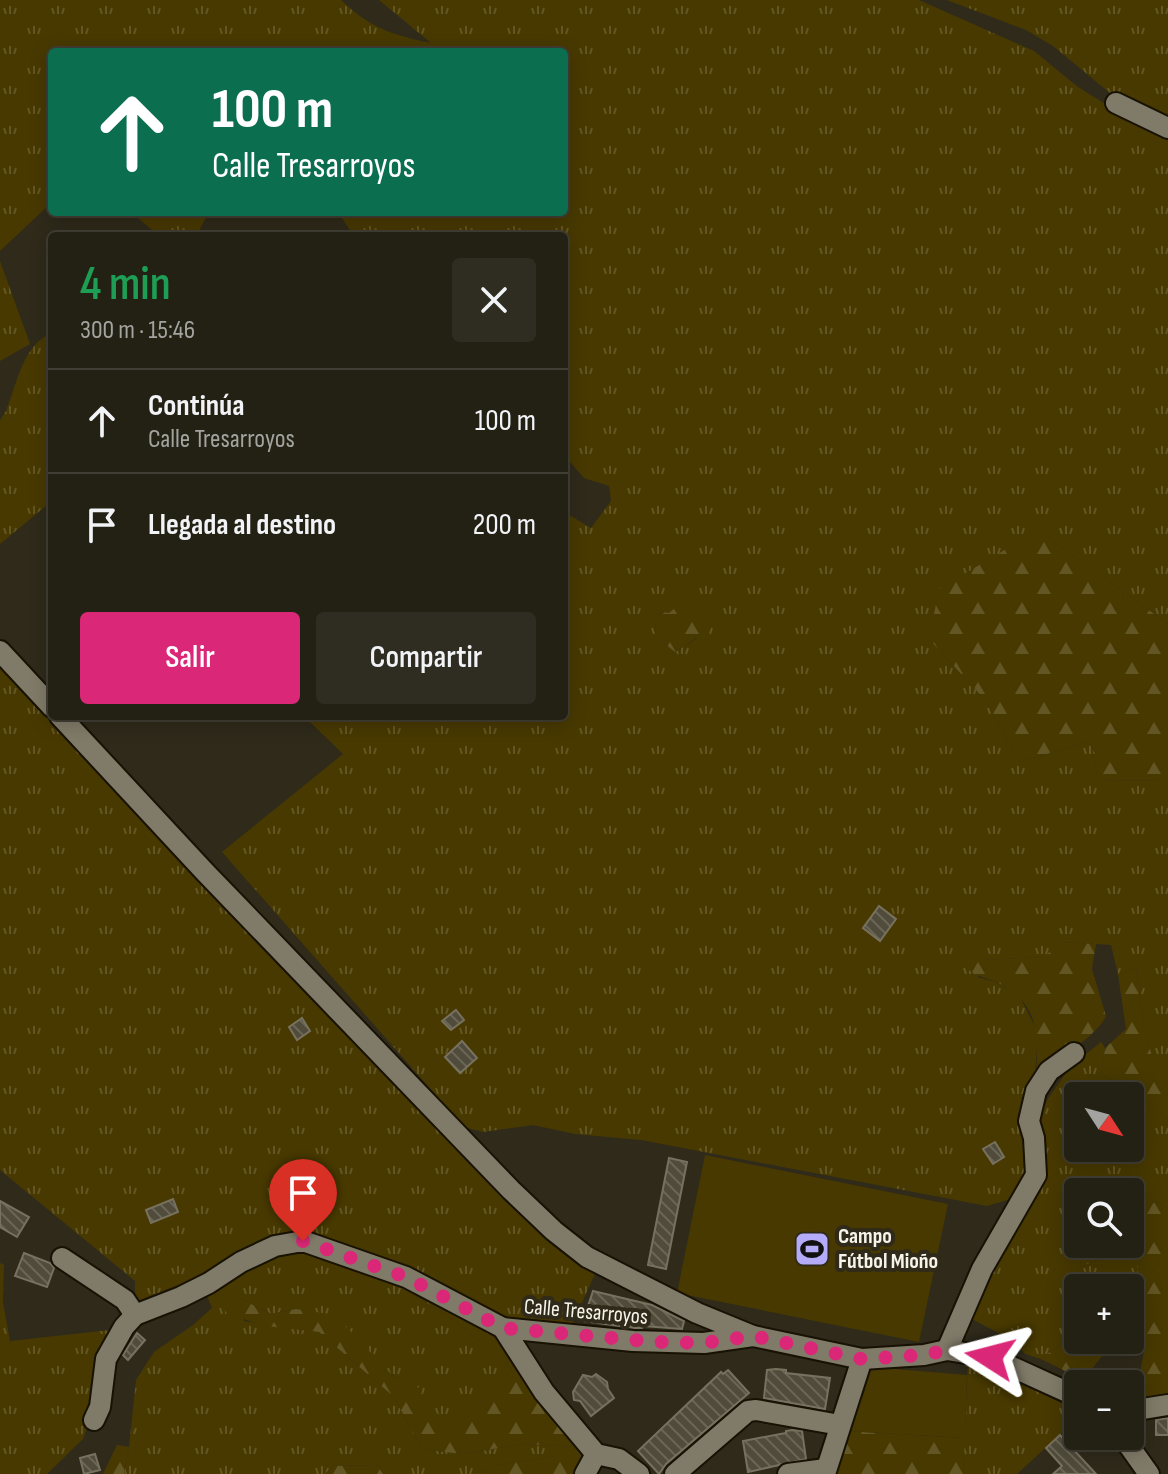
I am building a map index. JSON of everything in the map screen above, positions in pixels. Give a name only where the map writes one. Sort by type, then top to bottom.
[{"type":"street","points":[[1116,103],[1168,128]]},
{"type":"street","points":[[0,651],[48,703]]},
{"type":"street","points":[[64,720],[204,871],[511,1190],[587,1257],[697,1313],[753,1336],[862,1359],[924,1355],[947,1350],[990,1357],[1064,1391]]},
{"type":"street","points":[[947,1350],[982,1269],[1036,1175],[1034,1138],[1029,1121],[1036,1091],[1049,1071],[1074,1053]]},
{"type":"street","name":"Calle Tresarroyos","points":[[135,1315],[181,1297],[275,1246],[303,1241],[406,1277],[503,1328],[633,1341],[704,1343],[753,1336]]},
{"type":"street","points":[[62,1258],[125,1300],[135,1315],[124,1327],[106,1359],[102,1397],[94,1420]]},
{"type":"street","points":[[503,1328],[544,1392],[596,1454],[619,1459],[639,1474]]},
{"type":"street","points":[[788,1474],[825,1472],[862,1359]]},
{"type":"street","points":[[1144,1409],[1168,1405]]},
{"type":"street","points":[[675,1474],[748,1411],[840,1425]]},
{"type":"street","points":[[1132,1450],[1149,1474]]},
{"type":"street","points":[[585,1474],[596,1454]]},
{"type":"green space","points":[[0,0],[341,0],[382,29],[431,43],[379,0],[919,0],[1034,51],[1078,87],[1131,120],[1168,138],[1168,624],[1038,530],[929,639],[987,702],[1019,762],[1091,741],[1098,781],[1168,780],[1168,1080],[1156,1072],[1144,1027],[1136,969],[1118,974],[1111,945],[1062,942],[1045,957],[981,960],[978,977],[1018,993],[1038,1033],[1027,1180],[1014,1198],[987,1206],[641,1140],[575,1134],[533,1125],[483,1132],[464,1127],[222,852],[343,754],[310,722],[312,720],[568,720],[568,517],[571,516],[591,528],[611,501],[609,486],[584,478],[568,460],[568,232],[351,232],[341,216],[568,216],[568,48],[48,48],[48,206],[0,251]],"holes":[[[662,612],[669,613],[706,644],[697,638],[675,652],[655,636],[656,619]]]},
{"type":"green space","points":[[947,0],[1168,0],[1168,120],[1110,93],[1053,46],[1026,30]]},
{"type":"green space","points":[[136,216],[207,216],[198,232],[154,232]]},
{"type":"green space","points":[[0,261],[30,344],[0,361]]},
{"type":"green space","points":[[48,335],[48,504],[0,544],[0,420],[28,355]]},
{"type":"green space","points":[[1038,530],[1168,624],[1168,780],[1098,781],[1091,741],[1019,762],[987,702],[929,639],[939,589]]},
{"type":"green space","points":[[684,601],[706,618],[709,636],[707,645],[696,638],[675,652],[655,636],[656,619],[662,612],[669,613]]},
{"type":"green space","points":[[0,664],[48,715],[48,720],[52,720],[335,1023],[473,1165],[597,1269],[572,1325],[502,1319],[310,1238],[135,1308],[135,1281],[0,1170]]},
{"type":"green space","points":[[1061,942],[1096,944],[1092,969],[1106,1016],[1084,1041],[1036,1076],[1034,1023],[1023,1001],[1000,984],[966,968],[981,960],[1044,957]]},
{"type":"green space","points":[[1136,969],[1144,1027],[1156,1071],[1168,1080],[1168,1120],[1144,1099],[1144,1082],[1116,1082],[1101,1075],[1105,1048],[1126,1029],[1118,974]]},
{"type":"green space","points":[[1101,1042],[1105,1048],[1101,1075],[1116,1082],[1064,1082],[1064,1162],[1144,1162],[1144,1099],[1168,1120],[1168,1208],[1160,1203],[1144,1201],[1144,1178],[1064,1178],[1064,1258],[1080,1258],[1081,1267],[1101,1258],[1139,1258],[1136,1274],[1064,1274],[1064,1341],[1041,1359],[1025,1354],[1014,1341],[968,1317],[1018,1223],[1040,1137],[1040,1116],[1047,1100],[1071,1066]]},
{"type":"green space","name":"Campo Fútbol Mioño","points":[[705,1155],[948,1204],[919,1342],[677,1293]]},
{"type":"green space","points":[[1144,1201],[1160,1203],[1168,1208],[1168,1400],[1144,1401],[1144,1370],[1141,1370],[1145,1345],[1144,1274],[1136,1274],[1139,1258],[1144,1258]]},
{"type":"green space","points":[[300,1247],[408,1291],[455,1321],[512,1369],[469,1416],[448,1431],[419,1388],[392,1375],[296,1309],[271,1314],[239,1298],[244,1321],[319,1332],[394,1397],[422,1449],[461,1454],[524,1444],[578,1447],[585,1456],[555,1456],[497,1465],[477,1474],[383,1474],[377,1465],[333,1466],[325,1474],[124,1474],[136,1380],[154,1352],[212,1308],[206,1293],[228,1276]]},
{"type":"green space","points":[[1080,1258],[1101,1258],[1081,1267]]},
{"type":"green space","points":[[334,1262],[404,1281],[493,1332],[578,1447],[524,1444],[461,1454],[422,1449],[394,1397],[319,1332],[266,1326],[227,1314],[223,1306],[239,1298],[271,1314],[296,1309],[335,1315],[392,1375],[419,1388],[449,1430],[469,1416],[512,1369],[455,1321],[408,1291]]},
{"type":"green space","points":[[0,1263],[4,1265],[3,1302],[10,1341],[119,1329],[83,1439],[47,1474],[0,1474]]},
{"type":"green space","points":[[1064,1341],[1064,1354],[1104,1354],[1091,1370],[1064,1370],[1041,1359]]},
{"type":"green space","points":[[968,1358],[1064,1402],[1064,1431],[1017,1474],[963,1474]]},
{"type":"green space","points":[[872,1367],[967,1375],[965,1438],[846,1431]]},
{"type":"green space","points":[[846,1431],[965,1438],[963,1474],[835,1474]]},
{"type":"green space","points":[[117,1445],[129,1447],[124,1474],[103,1474]]},
{"type":"green space","points":[[555,1456],[585,1456],[576,1474],[477,1474],[497,1465]]},
{"type":"green space","points":[[377,1465],[383,1474],[325,1474],[333,1466]]},
{"type":"building","points":[[879,906],[896,919],[880,941],[863,928]]},
{"type":"building","points":[[456,1010],[464,1020],[451,1030],[442,1021]]},
{"type":"building","points":[[302,1018],[310,1031],[297,1040],[289,1027]]},
{"type":"building","points":[[462,1041],[477,1058],[460,1073],[445,1057]]},
{"type":"building","points":[[995,1142],[1004,1157],[993,1164],[983,1149]]},
{"type":"building","points":[[669,1158],[687,1162],[666,1269],[648,1265]]},
{"type":"building","points":[[173,1199],[178,1212],[151,1223],[146,1210]]},
{"type":"building","points":[[0,1201],[29,1217],[17,1237],[0,1227]]},
{"type":"building","points":[[24,1253],[50,1263],[54,1268],[47,1287],[15,1276]]},
{"type":"building","points":[[593,1291],[652,1305],[684,1321],[682,1329],[634,1328],[583,1321]]},
{"type":"building","points":[[137,1333],[145,1340],[128,1360],[123,1355]]},
{"type":"building","points":[[728,1370],[749,1393],[666,1464],[659,1474],[638,1451],[721,1372],[723,1374]]},
{"type":"building","points":[[767,1370],[830,1378],[825,1409],[764,1398]]},
{"type":"building","points":[[596,1374],[607,1382],[614,1398],[591,1416],[580,1401],[574,1400],[573,1392],[583,1375],[592,1377]]},
{"type":"building","points":[[1168,1418],[1168,1435],[1156,1435],[1156,1420]]},
{"type":"building","points":[[792,1430],[802,1431],[806,1459],[748,1472],[743,1441]]},
{"type":"building","points":[[1060,1435],[1064,1439],[1064,1450],[1074,1450],[1096,1474],[1053,1474],[1062,1466],[1046,1448]]},
{"type":"building","points":[[95,1454],[100,1470],[84,1474],[80,1458]]},
{"type":"place","name":"Campo Fútbol Mioño","points":[[812,1249]]},
{"type":"route","points":[[303,1241],[406,1277],[454,1305],[503,1328],[656,1342],[704,1343],[753,1336],[862,1359],[924,1355],[947,1350],[990,1357]]}]
